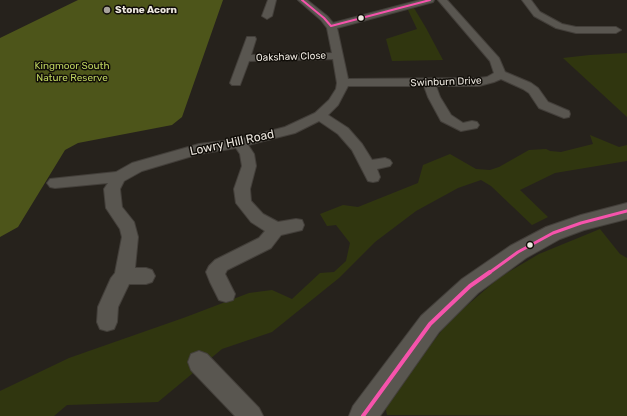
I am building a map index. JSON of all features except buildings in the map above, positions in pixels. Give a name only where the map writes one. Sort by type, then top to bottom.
[{"type":"street","points":[[267,16],[272,0]]},
{"type":"street","points":[[302,0],[324,18],[331,26],[343,83]]},
{"type":"street","points":[[331,26],[430,0]]},
{"type":"street","name":"Swinburn Drive","points":[[343,83],[479,82],[490,80],[500,74],[495,60],[448,4],[442,0]]},
{"type":"street","points":[[526,0],[537,14],[559,26],[576,30],[616,30]]},
{"type":"street","name":"Oakshaw Close","points":[[236,83],[251,39]]},
{"type":"street","name":"Oakshaw Close","points":[[244,58],[338,56]]},
{"type":"street","points":[[500,74],[527,86],[534,92],[552,121]]},
{"type":"street","name":"Lowry Hill Road","points":[[55,183],[119,177],[137,167],[177,155],[218,145],[240,143],[290,130],[320,116],[334,102],[342,89],[343,83]]},
{"type":"street","points":[[429,83],[434,97],[443,114],[453,123],[465,130]]},
{"type":"street","points":[[543,105],[564,114]]},
{"type":"street","points":[[320,116],[343,131],[357,147],[371,171],[385,163]]},
{"type":"street","points":[[240,143],[247,154],[249,166],[242,189],[244,203],[257,218],[276,229]]},
{"type":"street","points":[[107,322],[108,307],[118,284],[124,276],[129,250],[130,237],[128,227],[114,208],[112,189],[119,177]]},
{"type":"street","points":[[363,416],[430,324],[470,286],[518,252],[553,233],[581,222],[627,211]]},
{"type":"street","points":[[226,294],[215,272],[221,265],[265,243],[276,229],[296,225]]},
{"type":"street","points":[[124,276],[146,276]]},
{"type":"street","points":[[199,362],[252,416]]},
{"type":"green space","name":"Kingmoor South Nature Reserve","points":[[78,0],[223,0],[182,117],[172,125],[78,143],[65,150],[18,227],[0,237],[0,38]]},
{"type":"green space","points":[[414,8],[443,60],[392,61],[386,39],[417,29],[408,10]]},
{"type":"green space","points":[[627,53],[627,117],[563,58],[590,55]]},
{"type":"green space","points":[[590,135],[619,147],[627,145],[627,161],[555,173],[520,190],[548,217],[532,225],[491,186],[481,180],[458,188],[416,211],[375,242],[339,278],[272,332],[222,349],[158,402],[67,405],[54,416],[0,416],[0,391],[69,358],[249,293],[272,290],[292,299],[320,273],[334,272],[346,261],[350,243],[336,225],[327,226],[320,214],[343,205],[358,207],[418,183],[423,165],[450,154],[476,169],[490,170],[499,167],[529,150],[546,149],[561,152],[593,144]]},
{"type":"green space","points":[[600,229],[620,254],[627,258],[627,416],[387,415],[385,405],[449,321],[500,277],[539,254]]},
{"type":"transit line","points":[[302,0],[324,18],[331,26],[430,0]]},
{"type":"transit line","points":[[363,416],[430,324],[470,286],[518,252],[553,233],[581,223],[627,211]]},
{"type":"place","name":"Stone Acorn","points":[[107,10]]}]
